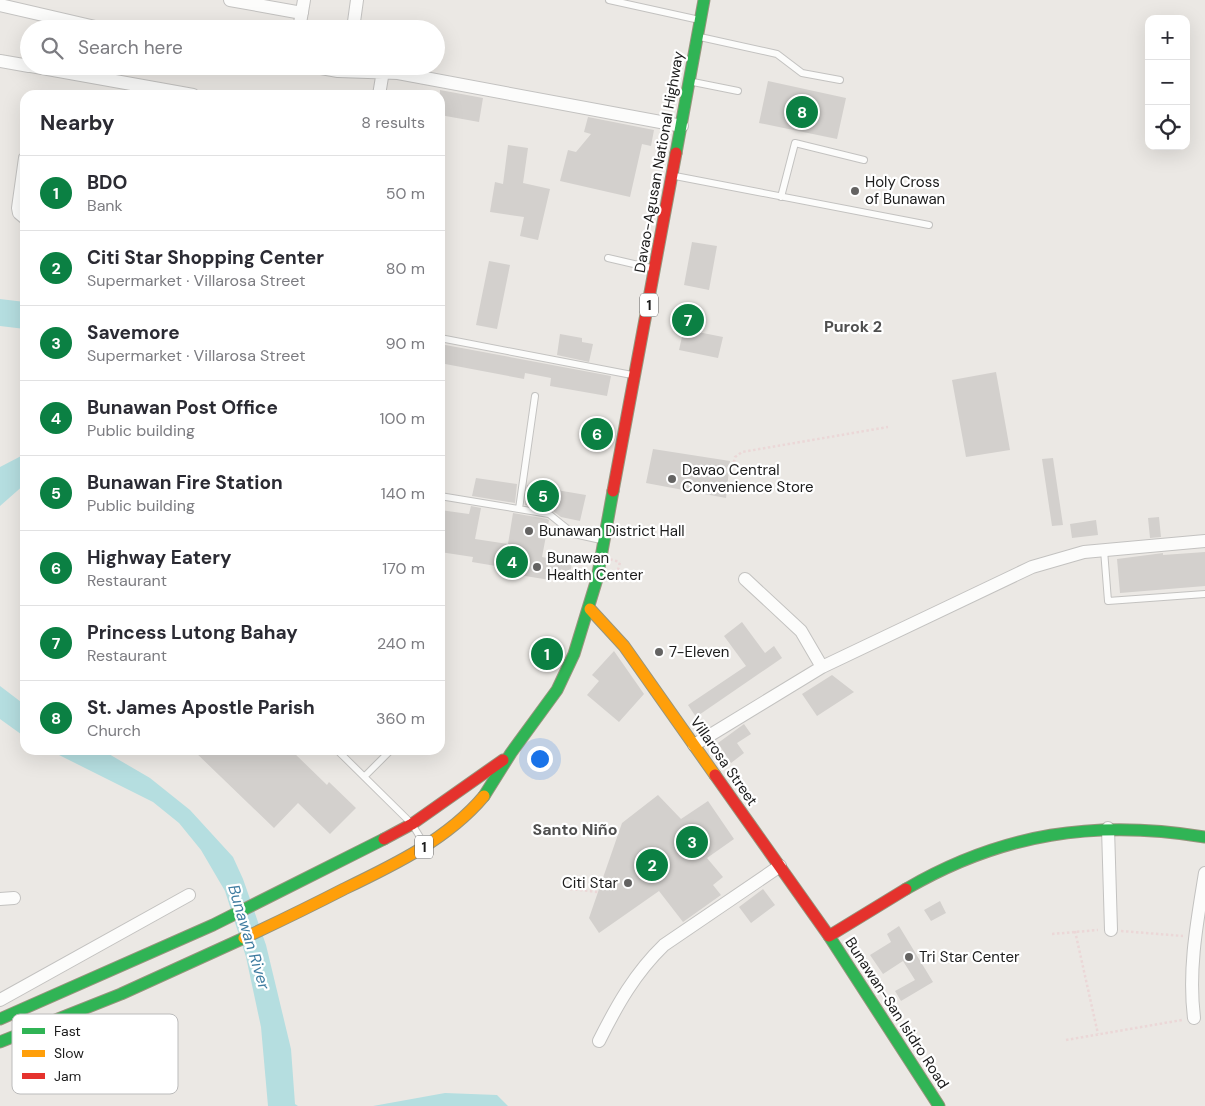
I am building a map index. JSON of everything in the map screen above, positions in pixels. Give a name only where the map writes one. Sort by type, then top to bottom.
[{"type":"main road","name":"Davao-Agusan National Highway","points":[[71,1014],[227,947],[308,908],[425,846],[476,806],[492,787],[511,753],[557,690],[574,654],[590,609],[605,541],[704,0]]},
{"type":"main road","name":"Villarosa Street","points":[[590,609],[624,646],[829,936]]},
{"type":"main road","name":"Davao-Agusan National Highway","points":[[0,1019],[213,925],[294,886],[412,824],[511,753]]},
{"type":"main road","points":[[829,936],[944,868],[970,856],[1008,843],[1047,835],[1108,828],[1165,830],[1205,837]]},
{"type":"main road","name":"Bunawan-San Isidro Road","points":[[829,936],[939,1106]]},
{"type":"main road","points":[[55,994],[65,1014]]},
{"type":"main road","name":"Davao-Agusan National Highway","points":[[0,1042],[12,1037]]},
{"type":"street","points":[[230,0],[302,14]]},
{"type":"street","points":[[301,20],[304,0]]},
{"type":"street","points":[[354,20],[357,0]]},
{"type":"street","points":[[0,5],[65,20]]},
{"type":"street","points":[[0,61],[20,64]]},
{"type":"street","points":[[81,75],[165,90]]},
{"type":"street","points":[[380,90],[382,75]]},
{"type":"street","points":[[405,75],[682,126]]},
{"type":"street","points":[[20,194],[18,208],[20,214]]},
{"type":"street","points":[[694,745],[822,667],[1032,567],[1069,555],[1205,541]]},
{"type":"street","points":[[745,579],[801,631],[822,667]]},
{"type":"street","points":[[1108,828],[1111,930]]},
{"type":"street","points":[[599,1040],[620,1001],[651,958],[676,937],[780,866]]},
{"type":"street","points":[[1194,1018],[1191,980],[1195,938],[1205,874]]},
{"type":"street","points":[[0,1000],[189,895]]},
{"type":"street","points":[[0,899],[14,898]]},
{"type":"lane","points":[[609,0],[700,20]]},
{"type":"lane","points":[[698,37],[777,54],[802,73],[840,80]]},
{"type":"lane","points":[[690,81],[738,91]]},
{"type":"lane","points":[[781,197],[795,143],[864,160]]},
{"type":"lane","points":[[672,176],[929,225]]},
{"type":"lane","points":[[608,258],[655,269]]},
{"type":"lane","points":[[445,339],[635,376]]},
{"type":"lane","points":[[518,508],[535,396]]},
{"type":"lane","points":[[445,497],[549,514],[574,534],[605,541]]},
{"type":"lane","points":[[1104,550],[1108,602],[1205,594]]},
{"type":"lane","points":[[343,755],[412,824],[425,846]]},
{"type":"lane","points":[[366,776],[386,755]]},
{"type":"path","points":[[733,467],[735,457],[742,452],[888,426]]},
{"type":"path","points":[[586,553],[620,562]]},
{"type":"path","points":[[570,889],[598,892]]},
{"type":"path","points":[[1052,934],[1111,930],[1195,938]]},
{"type":"path","points":[[1075,931],[1098,1034]]},
{"type":"path","points":[[1066,1040],[1194,1018]]},
{"type":"water","points":[[0,299],[20,301],[20,328],[0,326]]},
{"type":"water","points":[[20,457],[20,488],[0,506],[0,467]]},
{"type":"water","points":[[0,686],[20,701],[20,733],[0,719]]},
{"type":"water","name":"Bunawan River","points":[[59,755],[111,755],[150,778],[190,810],[233,857],[243,879],[266,945],[291,1049],[295,1104],[298,1106],[268,1106],[261,1027],[246,957],[225,891],[201,850],[179,823],[153,802]]},
{"type":"water","points":[[445,1093],[497,1095],[508,1106],[373,1106]]},
{"type":"building","points":[[768,81],[846,98],[837,139],[759,123]]},
{"type":"building","points":[[445,91],[483,98],[479,122],[445,116]]},
{"type":"building","points":[[588,117],[654,130],[651,146],[642,144],[630,197],[560,181],[568,150],[576,152],[591,134],[584,132]]},
{"type":"building","points":[[508,145],[528,148],[523,183],[550,189],[538,240],[520,236],[524,217],[490,212],[495,182],[503,184]]},
{"type":"building","points":[[692,242],[717,246],[709,290],[684,285]]},
{"type":"building","points":[[489,261],[510,265],[497,329],[476,325]]},
{"type":"building","points":[[683,311],[697,312],[693,331],[723,337],[718,358],[679,350],[684,328],[679,327]]},
{"type":"building","points":[[560,334],[582,338],[582,342],[593,344],[589,362],[557,355]]},
{"type":"building","points":[[445,345],[611,376],[607,396],[550,386],[551,378],[525,373],[524,379],[445,364]]},
{"type":"building","points":[[996,372],[1010,450],[966,457],[952,380]]},
{"type":"building","points":[[653,449],[730,461],[726,498],[646,483]]},
{"type":"building","points":[[1053,458],[1063,525],[1052,526],[1042,459]]},
{"type":"building","points":[[476,478],[517,484],[515,503],[472,496]]},
{"type":"building","points":[[527,485],[586,495],[580,521],[561,517],[550,509],[525,505]]},
{"type":"building","points":[[471,506],[481,508],[475,539],[508,544],[513,513],[549,520],[542,557],[572,563],[569,580],[550,576],[550,580],[501,572],[502,567],[472,562],[473,557],[445,553],[445,511],[469,514]]},
{"type":"building","points":[[1159,517],[1161,537],[1150,538],[1148,518]]},
{"type":"building","points":[[1096,520],[1098,535],[1072,538],[1070,524]]},
{"type":"building","points":[[1205,552],[1205,586],[1120,593],[1117,559],[1163,553],[1163,555]]},
{"type":"building","points":[[742,622],[765,653],[774,646],[782,658],[696,717],[688,705],[746,666],[724,636]]},
{"type":"building","points":[[614,651],[644,694],[619,722],[587,695],[599,681],[592,675]]},
{"type":"building","points":[[832,675],[854,692],[817,716],[802,694]]},
{"type":"building","points":[[744,724],[751,734],[737,743],[744,753],[731,763],[718,743]]},
{"type":"building","points":[[198,755],[296,755],[327,785],[329,782],[356,808],[330,834],[298,803],[274,828]]},
{"type":"building","points":[[658,795],[681,819],[708,801],[734,839],[707,858],[723,877],[713,885],[721,895],[683,922],[659,891],[599,933],[589,918],[622,823]]},
{"type":"building","points":[[763,889],[775,905],[751,923],[739,907]]},
{"type":"building","points":[[940,901],[946,913],[931,921],[924,910]]},
{"type":"building","name":"Tri Star Center","points":[[899,926],[933,982],[901,1001],[895,991],[915,980],[903,961],[883,974],[870,955],[891,942],[887,934]]},
{"type":"traffic: fast","points":[[676,153],[704,0]]},
{"type":"traffic: fast","points":[[484,796],[511,753],[557,690],[574,654],[597,579],[613,491]]},
{"type":"traffic: fast","points":[[906,889],[942,870],[978,855],[1014,843],[1051,835],[1088,831],[1126,830],[1205,837]]},
{"type":"traffic: fast","points":[[0,1019],[213,925],[384,839]]},
{"type":"traffic: fast","points":[[829,936],[939,1106]]},
{"type":"traffic: fast","points":[[71,1014],[121,994],[244,938]]},
{"type":"traffic: fast","points":[[0,1042],[12,1037]]},
{"type":"traffic: slow","points":[[590,609],[624,646],[715,775]]},
{"type":"traffic: slow","points":[[244,938],[419,850],[454,825],[484,796]]},
{"type":"traffic: jam","points":[[613,491],[676,153]]},
{"type":"traffic: jam","points":[[384,839],[412,824],[503,760]]},
{"type":"traffic: jam","points":[[715,775],[829,936],[906,889]]},
{"type":"place","name":"St. James Apostle Parish","points":[[802,112]]},
{"type":"place","name":"Holy Cross of Bunawan","points":[[855,191]]},
{"type":"place","name":"Princess Lutong Bahay","points":[[688,320]]},
{"type":"place","name":"Highway Eatery","points":[[597,434]]},
{"type":"place","name":"Davao Central Convenience Store","points":[[672,479]]},
{"type":"place","name":"Bunawan Fire Station","points":[[543,496]]},
{"type":"place","name":"Bunawan District Hall","points":[[529,531]]},
{"type":"place","name":"Bunawan Post Office","points":[[512,562]]},
{"type":"place","name":"Bunawan Health Center","points":[[537,567]]},
{"type":"place","name":"7-Eleven","points":[[659,652]]},
{"type":"place","name":"BDO","points":[[547,654]]},
{"type":"place","name":"Savemore","points":[[692,842]]},
{"type":"place","name":"Citi Star Shopping Center","points":[[652,865]]},
{"type":"place","name":"Citi Star","points":[[628,883]]},
{"type":"place","name":"Tri Star Center","points":[[909,957]]},
{"type":"district","name":"Purok 2","points":[[853,326]]},
{"type":"district","name":"Santo Niño","points":[[575,829]]}]
